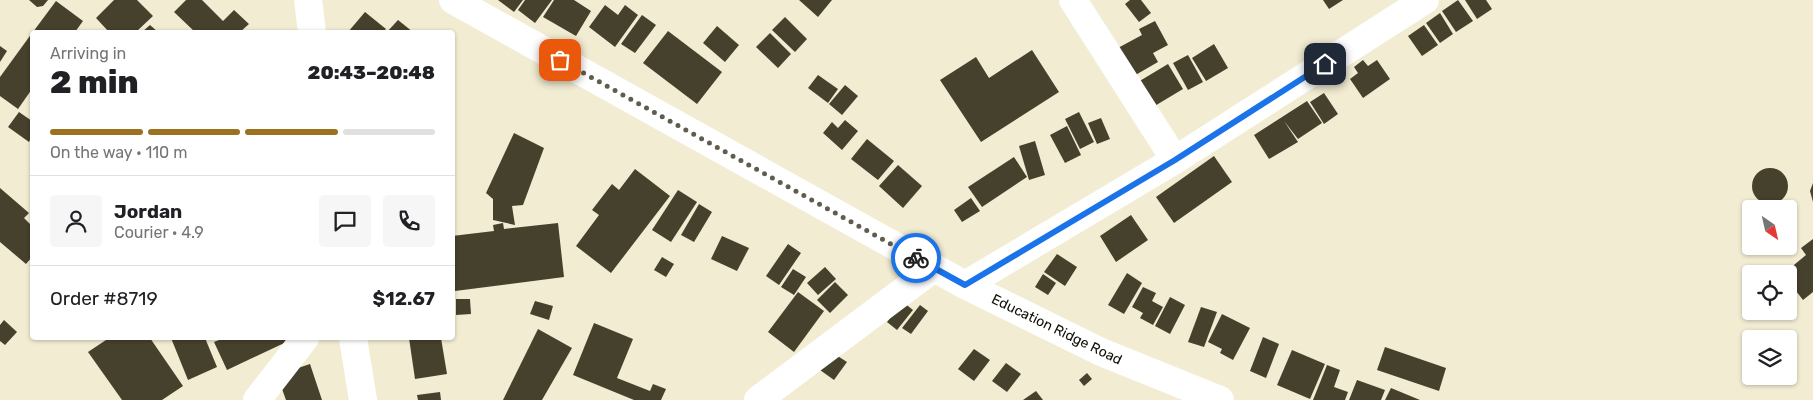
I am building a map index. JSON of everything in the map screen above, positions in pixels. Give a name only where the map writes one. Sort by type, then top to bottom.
[{"type":"street","points":[[308,0],[312,30]]},
{"type":"street","name":"Education Ridge Road","points":[[453,0],[965,285],[1101,352],[1220,400]]},
{"type":"street","points":[[965,285],[1175,160],[1425,0]]},
{"type":"street","points":[[1075,1],[1175,160]]},
{"type":"street","points":[[758,400],[934,268]]},
{"type":"street","points":[[257,400],[303,340]]},
{"type":"street","points":[[353,340],[363,400]]},
{"type":"building","points":[[29,0],[48,0],[43,6],[37,7]]},
{"type":"building","points":[[114,0],[137,0],[153,16],[138,30],[107,30],[96,18]]},
{"type":"building","points":[[186,0],[202,0],[223,21],[234,10],[249,24],[242,30],[193,30],[174,12]]},
{"type":"building","points":[[498,0],[523,0],[514,12]]},
{"type":"building","points":[[525,0],[552,0],[535,23],[518,10]]},
{"type":"building","points":[[554,0],[574,0],[591,11],[576,36],[543,17]]},
{"type":"building","points":[[799,0],[832,0],[818,17]]},
{"type":"building","points":[[1130,0],[1141,0],[1151,13],[1139,22],[1125,4]]},
{"type":"building","points":[[1323,0],[1343,0],[1329,9]]},
{"type":"building","points":[[1458,0],[1473,21],[1456,32],[1442,11]]},
{"type":"building","points":[[1465,0],[1486,0],[1492,9],[1477,19]]},
{"type":"building","points":[[56,1],[83,21],[76,30],[34,30]]},
{"type":"building","points":[[605,5],[618,15],[625,5],[638,15],[615,47],[589,27]]},
{"type":"building","points":[[365,12],[386,29],[385,30],[350,30]]},
{"type":"building","points":[[1440,13],[1453,34],[1440,43],[1426,23]]},
{"type":"building","points":[[642,15],[656,25],[635,53],[621,44]]},
{"type":"building","points":[[785,17],[807,39],[795,52],[772,30]]},
{"type":"building","points":[[398,20],[410,30],[389,30]]},
{"type":"building","points":[[1155,21],[1168,45],[1153,53],[1158,62],[1132,77],[1116,49],[1142,35],[1139,29]]},
{"type":"building","points":[[150,25],[156,30],[144,30]]},
{"type":"building","points":[[1424,25],[1438,45],[1422,56],[1408,36]]},
{"type":"building","points":[[717,26],[739,45],[725,62],[703,43]]},
{"type":"building","points":[[668,31],[722,72],[697,104],[643,63]]},
{"type":"building","points":[[770,33],[791,54],[778,68],[756,47]]},
{"type":"building","points":[[30,36],[30,92],[18,109],[0,96],[0,77]]},
{"type":"building","points":[[1214,44],[1228,68],[1206,81],[1192,58]]},
{"type":"building","points":[[0,46],[7,51],[0,62]]},
{"type":"building","points":[[1032,50],[1059,92],[981,142],[940,80],[976,57],[989,78]]},
{"type":"building","points":[[1188,55],[1203,82],[1188,90],[1173,63]]},
{"type":"building","points":[[1363,60],[1368,66],[1377,60],[1390,79],[1363,98],[1350,79],[1358,73],[1354,67]]},
{"type":"building","points":[[1168,64],[1183,89],[1148,110],[1133,85]]},
{"type":"building","points":[[818,75],[838,89],[828,103],[808,88]]},
{"type":"building","points":[[845,85],[858,96],[842,115],[829,104]]},
{"type":"building","points":[[1324,93],[1338,114],[1324,124],[1310,102]]},
{"type":"building","points":[[1307,101],[1322,123],[1298,139],[1284,121],[1298,142],[1269,159],[1254,135]]},
{"type":"building","points":[[19,112],[30,120],[29,142],[8,127]]},
{"type":"building","points":[[1079,112],[1094,142],[1080,149],[1065,119]]},
{"type":"building","points":[[1101,118],[1110,139],[1097,144],[1088,123]]},
{"type":"building","points":[[845,120],[858,131],[842,150],[823,133],[832,122],[838,128]]},
{"type":"building","points":[[1067,126],[1081,155],[1065,163],[1050,135]]},
{"type":"building","points":[[514,133],[544,148],[523,205],[512,206],[515,225],[493,220],[493,199],[486,193]]},
{"type":"building","points":[[867,139],[894,161],[878,180],[851,159]]},
{"type":"building","points":[[1035,141],[1045,175],[1029,180],[1019,146]]},
{"type":"building","points":[[1214,156],[1232,182],[1174,223],[1156,197]]},
{"type":"building","points":[[1014,157],[1027,177],[982,207],[968,187]]},
{"type":"building","points":[[898,165],[922,186],[903,208],[879,186]]},
{"type":"building","points":[[635,169],[670,196],[611,273],[576,246],[599,215],[592,210],[612,184],[619,190]]},
{"type":"building","points":[[1763,169],[1777,169],[1787,179],[1787,193],[1782,200],[1758,200],[1753,193],[1753,179]]},
{"type":"building","points":[[1813,183],[1813,202],[1810,191]]},
{"type":"building","points":[[0,188],[29,213],[24,218],[30,224],[30,259],[26,264],[0,242]]},
{"type":"building","points":[[678,190],[697,202],[671,242],[652,230]]},
{"type":"building","points":[[971,198],[980,211],[962,222],[954,210]]},
{"type":"building","points":[[699,204],[712,212],[694,242],[681,235]]},
{"type":"building","points":[[1131,215],[1148,240],[1116,262],[1100,236]]},
{"type":"building","points":[[503,223],[504,229],[558,223],[564,277],[455,291],[455,236],[494,231],[493,225]]},
{"type":"building","points":[[722,236],[749,248],[737,271],[711,259]]},
{"type":"building","points":[[1813,239],[1813,292],[1803,300],[1797,292],[1797,265],[1794,265],[1806,255],[1801,248]]},
{"type":"building","points":[[788,244],[801,253],[779,285],[766,276]]},
{"type":"building","points":[[1057,254],[1077,267],[1065,286],[1044,272]]},
{"type":"building","points":[[662,257],[674,264],[666,277],[654,270]]},
{"type":"building","points":[[825,267],[836,279],[818,295],[807,283]]},
{"type":"building","points":[[793,269],[806,277],[794,295],[781,287]]},
{"type":"building","points":[[1127,273],[1142,283],[1124,314],[1108,305]]},
{"type":"building","points":[[1043,274],[1056,283],[1048,295],[1035,287]]},
{"type":"building","points":[[835,282],[848,295],[830,313],[817,300]]},
{"type":"building","points":[[1143,287],[1156,293],[1152,301],[1163,307],[1153,325],[1140,318],[1143,313],[1132,307]]},
{"type":"building","points":[[798,292],[824,311],[794,352],[768,332]]},
{"type":"building","points":[[1170,297],[1185,305],[1170,334],[1155,326]]},
{"type":"building","points":[[456,299],[470,299],[471,314],[456,315]]},
{"type":"building","points":[[535,301],[553,306],[549,320],[530,314]]},
{"type":"building","points":[[903,302],[913,310],[897,330],[887,322]]},
{"type":"building","points":[[920,305],[928,311],[911,334],[902,328]]},
{"type":"building","points":[[1201,307],[1217,312],[1204,347],[1188,342]]},
{"type":"building","points":[[1222,314],[1250,328],[1233,360],[1220,353],[1222,349],[1208,342]]},
{"type":"building","points":[[4,320],[17,332],[5,345],[0,341],[0,325]]},
{"type":"building","points":[[594,323],[633,339],[617,378],[650,391],[653,384],[666,389],[661,400],[634,400],[573,375]]},
{"type":"building","points":[[538,329],[572,348],[542,400],[503,400]]},
{"type":"building","points":[[1263,337],[1279,344],[1266,378],[1250,371]]},
{"type":"building","points":[[106,340],[151,340],[183,386],[162,400],[122,400],[88,352]]},
{"type":"building","points":[[172,340],[206,340],[217,367],[188,380]]},
{"type":"building","points":[[219,340],[291,340],[227,370],[214,342]]},
{"type":"building","points":[[409,340],[441,340],[447,374],[415,379]]},
{"type":"building","points":[[1385,347],[1446,368],[1439,391],[1377,370]]},
{"type":"building","points":[[974,349],[990,360],[974,381],[958,369]]},
{"type":"building","points":[[1292,350],[1325,364],[1310,399],[1277,385]]},
{"type":"building","points":[[833,353],[847,362],[834,380],[820,370]]},
{"type":"building","points":[[1006,363],[1021,374],[1007,392],[992,381]]},
{"type":"building","points":[[310,364],[322,400],[286,400],[277,375]]},
{"type":"building","points":[[1327,365],[1340,370],[1334,387],[1348,392],[1345,400],[1313,400]]},
{"type":"building","points":[[1087,373],[1092,379],[1084,386],[1079,380]]},
{"type":"building","points":[[1357,380],[1385,390],[1381,400],[1349,400]]},
{"type":"building","points":[[1391,388],[1420,400],[1385,400]]},
{"type":"building","points":[[1036,391],[1043,400],[1023,400]]},
{"type":"building","points":[[440,392],[441,400],[418,400],[417,395]]},
{"type":"way so far","points":[[560,60],[916,258]]},
{"type":"route","points":[[916,258],[965,285],[1175,160],[1325,64]]}]
